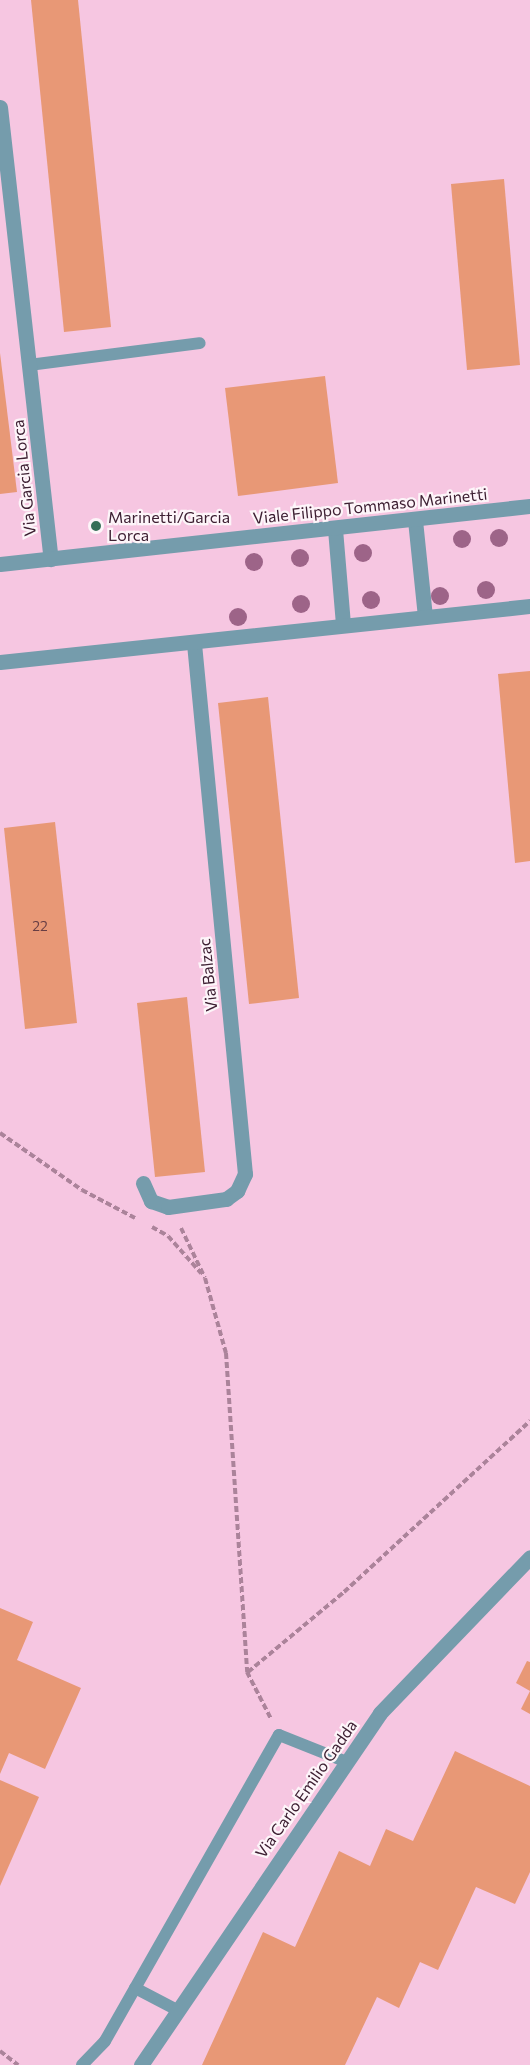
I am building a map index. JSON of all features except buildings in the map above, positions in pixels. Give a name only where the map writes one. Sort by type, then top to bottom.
[{"type":"street","name":"Via Garcia Lorca","points":[[0,107],[3,165],[51,559]]},
{"type":"street","name":"Viale Filippo Tommaso Marinetti","points":[[0,564],[530,506]]},
{"type":"street","points":[[415,520],[425,616]]},
{"type":"street","points":[[335,529],[343,625]]},
{"type":"street","points":[[0,662],[530,606]]},
{"type":"street","name":"Via Balzac","points":[[168,1207],[226,1199],[243,1182],[246,1165],[194,643]]},
{"type":"street","points":[[143,1183],[151,1201],[168,1207]]},
{"type":"street","name":"Via Carlo Emilio Gadda","points":[[141,2065],[380,1713],[530,1557]]},
{"type":"lane","points":[[29,365],[200,343]]},
{"type":"lane","points":[[82,2065],[105,2041],[279,1735],[347,1762]]},
{"type":"lane","points":[[135,1988],[177,2010]]},
{"type":"path","points":[[0,1133],[82,1190],[168,1236],[205,1278]]},
{"type":"path","points":[[168,1207],[205,1278],[226,1353],[247,1672],[279,1735]]},
{"type":"path","points":[[247,1672],[344,1592],[530,1421]]},
{"type":"path","points":[[0,2051],[18,2065]]},
{"type":"place","name":"Marinetti/Garcia Lorca","points":[[96,526]]}]
